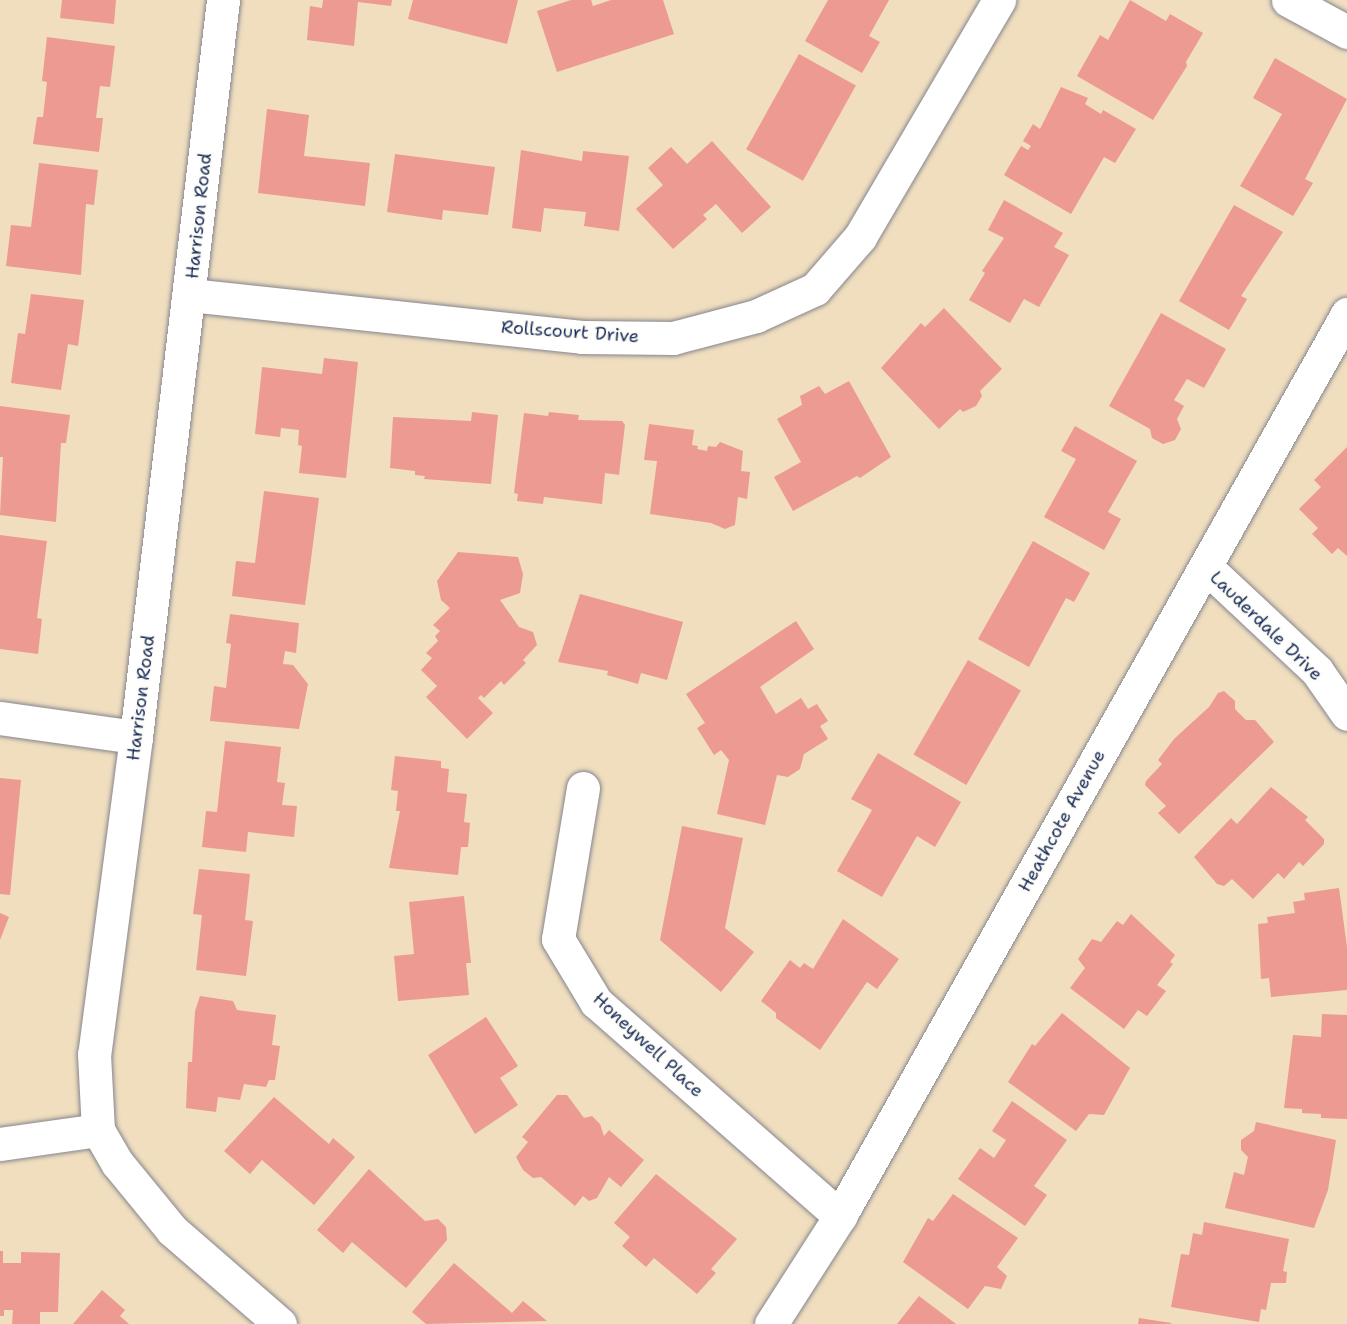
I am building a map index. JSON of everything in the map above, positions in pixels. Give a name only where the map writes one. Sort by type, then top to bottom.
[{"type":"street","name":"Harrison Road","points":[[223,0],[190,295],[136,737],[94,1054],[98,1130],[118,1164],[172,1230],[280,1324]]},
{"type":"street","name":"Rollscourt Drive","points":[[190,295],[582,337],[673,338],[756,316],[815,290],[860,237],[999,0]]},
{"type":"street","points":[[1288,0],[1347,32]]},
{"type":"street","name":"Heathcote Avenue","points":[[771,1324],[840,1216],[1347,314]]},
{"type":"street","name":"Lauderdale Drive","points":[[1206,567],[1317,671],[1347,714]]},
{"type":"street","points":[[0,718],[136,737]]},
{"type":"street","name":"Honeywell Place","points":[[583,788],[558,939],[596,1002],[840,1216]]},
{"type":"street","points":[[0,1144],[98,1130]]},
{"type":"building","points":[[62,0],[116,0],[114,24],[60,18]]},
{"type":"building","points":[[323,0],[392,0],[391,6],[358,2],[354,46],[307,40],[310,6],[322,8]]},
{"type":"building","points":[[413,0],[518,0],[507,44],[408,19]]},
{"type":"building","points":[[571,0],[591,0],[593,6],[611,0],[663,0],[674,34],[557,72],[537,11]]},
{"type":"building","points":[[828,0],[889,0],[869,36],[880,42],[862,73],[805,41]]},
{"type":"building","points":[[1130,0],[1166,21],[1170,14],[1203,33],[1186,62],[1187,66],[1153,120],[1077,76],[1100,35],[1108,40]]},
{"type":"building","points":[[47,37],[115,46],[110,87],[100,86],[96,118],[103,118],[99,152],[33,144],[37,117],[43,117],[47,82],[42,81]]},
{"type":"building","points":[[799,54],[856,86],[803,181],[746,149]]},
{"type":"building","points":[[1275,58],[1347,99],[1305,179],[1313,183],[1293,216],[1240,186],[1282,114],[1253,98]]},
{"type":"building","points":[[1061,87],[1088,98],[1085,104],[1101,114],[1103,110],[1136,129],[1115,163],[1104,157],[1071,214],[1004,175],[1021,146],[1028,150],[1031,146],[1023,141],[1033,124],[1040,129]]},
{"type":"building","points":[[267,109],[309,115],[304,156],[370,163],[365,206],[258,193]]},
{"type":"building","points":[[712,141],[771,207],[742,233],[716,204],[703,215],[707,219],[673,249],[636,209],[663,185],[648,168],[671,147],[687,164]]},
{"type":"building","points":[[521,150],[582,161],[583,151],[629,156],[619,231],[584,226],[586,212],[544,208],[541,232],[512,228]]},
{"type":"building","points":[[395,154],[495,167],[488,215],[443,210],[442,220],[387,212]]},
{"type":"building","points":[[39,163],[98,170],[94,205],[86,204],[81,275],[6,266],[11,225],[31,227]]},
{"type":"building","points":[[1004,200],[1063,233],[1054,247],[1069,255],[1039,307],[1024,299],[1010,323],[969,300],[985,273],[982,271],[1004,238],[988,230]]},
{"type":"building","points":[[1234,205],[1283,232],[1241,296],[1247,299],[1229,330],[1179,301]]},
{"type":"building","points":[[31,294],[84,300],[78,346],[68,344],[61,390],[11,383],[18,333],[25,334]]},
{"type":"building","points":[[944,308],[1002,369],[980,391],[982,396],[976,406],[963,412],[960,409],[939,429],[881,368],[921,323],[925,327]]},
{"type":"building","points":[[1161,313],[1226,349],[1204,388],[1187,379],[1174,400],[1184,406],[1177,419],[1181,429],[1175,440],[1163,444],[1152,438],[1150,429],[1109,406]]},
{"type":"building","points":[[324,358],[358,362],[346,478],[299,473],[302,446],[298,445],[299,430],[281,428],[280,437],[255,434],[262,367],[322,374]]},
{"type":"building","points":[[849,381],[891,457],[860,478],[857,476],[793,511],[774,477],[801,462],[777,419],[802,405],[800,396],[819,386],[825,394]]},
{"type":"building","points":[[0,406],[70,415],[66,443],[61,443],[56,522],[0,515],[3,457],[0,457]]},
{"type":"building","points":[[472,412],[498,415],[491,484],[424,479],[425,476],[415,475],[415,471],[390,468],[393,417],[471,421]]},
{"type":"building","points":[[549,412],[579,415],[578,420],[622,421],[625,425],[619,475],[605,473],[602,504],[544,497],[543,504],[517,501],[518,494],[514,493],[524,413],[548,416]]},
{"type":"building","points":[[649,424],[694,430],[692,445],[698,446],[697,449],[707,451],[708,446],[716,447],[720,442],[743,451],[741,471],[750,472],[747,499],[738,497],[735,525],[725,529],[711,523],[650,514],[657,461],[644,460]]},
{"type":"building","points":[[1075,426],[1137,461],[1108,512],[1121,519],[1104,550],[1044,517],[1076,459],[1061,451]]},
{"type":"building","points":[[1347,447],[1347,556],[1338,548],[1332,554],[1312,534],[1318,528],[1299,509],[1321,487],[1314,480]]},
{"type":"building","points":[[264,491],[319,498],[305,605],[232,596],[236,561],[255,563]]},
{"type":"building","points":[[0,535],[47,541],[37,618],[42,619],[38,654],[0,649]]},
{"type":"building","points":[[1033,541],[1090,573],[1074,602],[1066,598],[1029,667],[978,639]]},
{"type":"building","points":[[458,552],[518,557],[523,574],[520,593],[500,600],[519,627],[533,632],[537,645],[523,660],[526,663],[504,685],[501,681],[484,698],[481,695],[478,698],[493,713],[467,739],[426,697],[437,686],[421,670],[432,658],[426,653],[438,641],[435,636],[440,631],[433,625],[450,608],[441,600],[437,581]]},
{"type":"building","points":[[580,594],[683,622],[667,680],[641,673],[638,684],[607,675],[608,671],[558,662]]},
{"type":"building","points":[[230,614],[299,623],[296,653],[285,651],[283,664],[293,665],[308,684],[299,729],[210,721],[214,686],[226,688],[231,644],[226,643]]},
{"type":"building","points":[[796,621],[814,649],[760,687],[776,714],[801,698],[808,709],[817,704],[828,721],[820,726],[828,739],[804,754],[800,769],[788,777],[777,775],[765,825],[717,814],[729,760],[721,750],[714,755],[697,728],[705,723],[686,694]]},
{"type":"building","points":[[968,660],[1021,690],[966,785],[914,754]]},
{"type":"building","points":[[1224,691],[1235,701],[1235,709],[1246,720],[1255,720],[1274,742],[1179,834],[1158,813],[1166,806],[1145,785],[1146,781],[1162,764],[1158,760],[1174,739],[1209,707],[1218,693]]},
{"type":"building","points":[[225,741],[281,747],[277,782],[285,783],[282,805],[297,806],[294,837],[248,832],[246,852],[202,847],[206,811],[217,812]]},
{"type":"building","points":[[878,753],[961,802],[935,847],[917,836],[882,897],[837,871],[872,810],[851,799]]},
{"type":"building","points":[[395,756],[441,761],[441,768],[449,769],[447,792],[467,794],[464,822],[470,823],[468,847],[461,847],[458,875],[389,868],[400,811],[396,811],[398,791],[391,790]]},
{"type":"building","points":[[0,778],[21,780],[10,895],[0,894]]},
{"type":"building","points":[[1271,787],[1308,817],[1305,820],[1324,839],[1324,844],[1303,866],[1299,862],[1284,879],[1278,873],[1253,899],[1232,879],[1224,886],[1217,884],[1194,857],[1231,818],[1237,824]]},
{"type":"building","points":[[682,826],[743,838],[725,928],[754,952],[721,992],[660,940]]},
{"type":"building","points":[[199,869],[250,874],[245,920],[253,921],[246,976],[196,970],[202,915],[193,914]]},
{"type":"building","points":[[1339,888],[1347,947],[1347,990],[1271,997],[1269,978],[1261,979],[1258,924],[1268,923],[1267,917],[1295,913],[1293,902],[1305,900],[1304,893]]},
{"type":"building","points":[[464,896],[471,963],[466,963],[469,995],[398,1001],[394,956],[414,954],[409,902]]},
{"type":"building","points":[[0,913],[9,917],[0,940]]},
{"type":"building","points":[[1131,914],[1175,955],[1170,962],[1173,964],[1157,985],[1166,991],[1147,1016],[1138,1010],[1124,1029],[1070,988],[1085,968],[1078,959],[1092,939],[1101,942],[1117,921],[1123,925]]},
{"type":"building","points":[[843,919],[899,959],[877,989],[867,982],[820,1050],[776,1018],[776,1013],[761,1001],[790,960],[800,968],[804,963],[813,969]]},
{"type":"building","points":[[200,996],[233,1001],[237,1010],[276,1015],[272,1045],[280,1046],[275,1080],[269,1080],[266,1087],[244,1084],[240,1100],[218,1097],[216,1112],[186,1108],[188,1062],[192,1062],[195,1011]]},
{"type":"building","points":[[1062,1013],[1130,1068],[1104,1115],[1089,1114],[1076,1131],[1008,1082],[1032,1044],[1035,1046]]},
{"type":"building","points":[[1322,1014],[1347,1015],[1347,1119],[1321,1118],[1321,1114],[1302,1113],[1302,1109],[1284,1108],[1293,1035],[1321,1037]]},
{"type":"building","points":[[486,1017],[518,1066],[500,1078],[518,1105],[475,1134],[428,1055]]},
{"type":"building","points":[[557,1095],[567,1095],[584,1118],[592,1116],[600,1124],[604,1136],[609,1130],[644,1160],[621,1187],[609,1177],[597,1198],[589,1201],[583,1196],[575,1206],[541,1177],[533,1178],[523,1170],[516,1157],[528,1142],[522,1137]]},
{"type":"building","points":[[274,1097],[329,1144],[333,1138],[355,1157],[314,1205],[262,1160],[250,1174],[224,1151]]},
{"type":"building","points":[[1012,1101],[1067,1140],[1034,1186],[1047,1195],[1025,1226],[958,1179],[980,1148],[994,1158],[1006,1140],[992,1131]]},
{"type":"building","points":[[1256,1122],[1336,1140],[1328,1190],[1314,1228],[1225,1208],[1234,1172],[1244,1175],[1248,1157],[1241,1150],[1241,1140],[1254,1131]]},
{"type":"building","points":[[369,1169],[425,1221],[438,1219],[446,1227],[447,1240],[406,1288],[352,1242],[343,1253],[317,1230]]},
{"type":"building","points":[[656,1174],[737,1239],[711,1269],[716,1273],[697,1294],[654,1258],[646,1267],[622,1246],[630,1237],[614,1223]]},
{"type":"building","points":[[953,1194],[1018,1238],[997,1267],[1007,1276],[1001,1289],[985,1286],[968,1309],[903,1262],[928,1218],[933,1221]]},
{"type":"building","points":[[1204,1222],[1289,1239],[1283,1271],[1287,1272],[1286,1283],[1271,1283],[1266,1310],[1261,1309],[1259,1322],[1171,1307],[1181,1254],[1189,1255],[1193,1233],[1202,1235]]},
{"type":"building","points":[[0,1251],[3,1251],[3,1263],[21,1263],[21,1252],[60,1253],[58,1312],[40,1312],[40,1324],[12,1324],[13,1310],[4,1310],[4,1316],[0,1316]]},
{"type":"building","points":[[454,1263],[512,1313],[523,1301],[547,1321],[426,1324],[412,1312]]},
{"type":"building","points":[[102,1290],[125,1310],[120,1316],[129,1324],[73,1324]]},
{"type":"building","points":[[919,1296],[956,1324],[897,1324]]},
{"type":"building","points":[[1139,1318],[1171,1323],[1171,1324],[1138,1324]]}]
